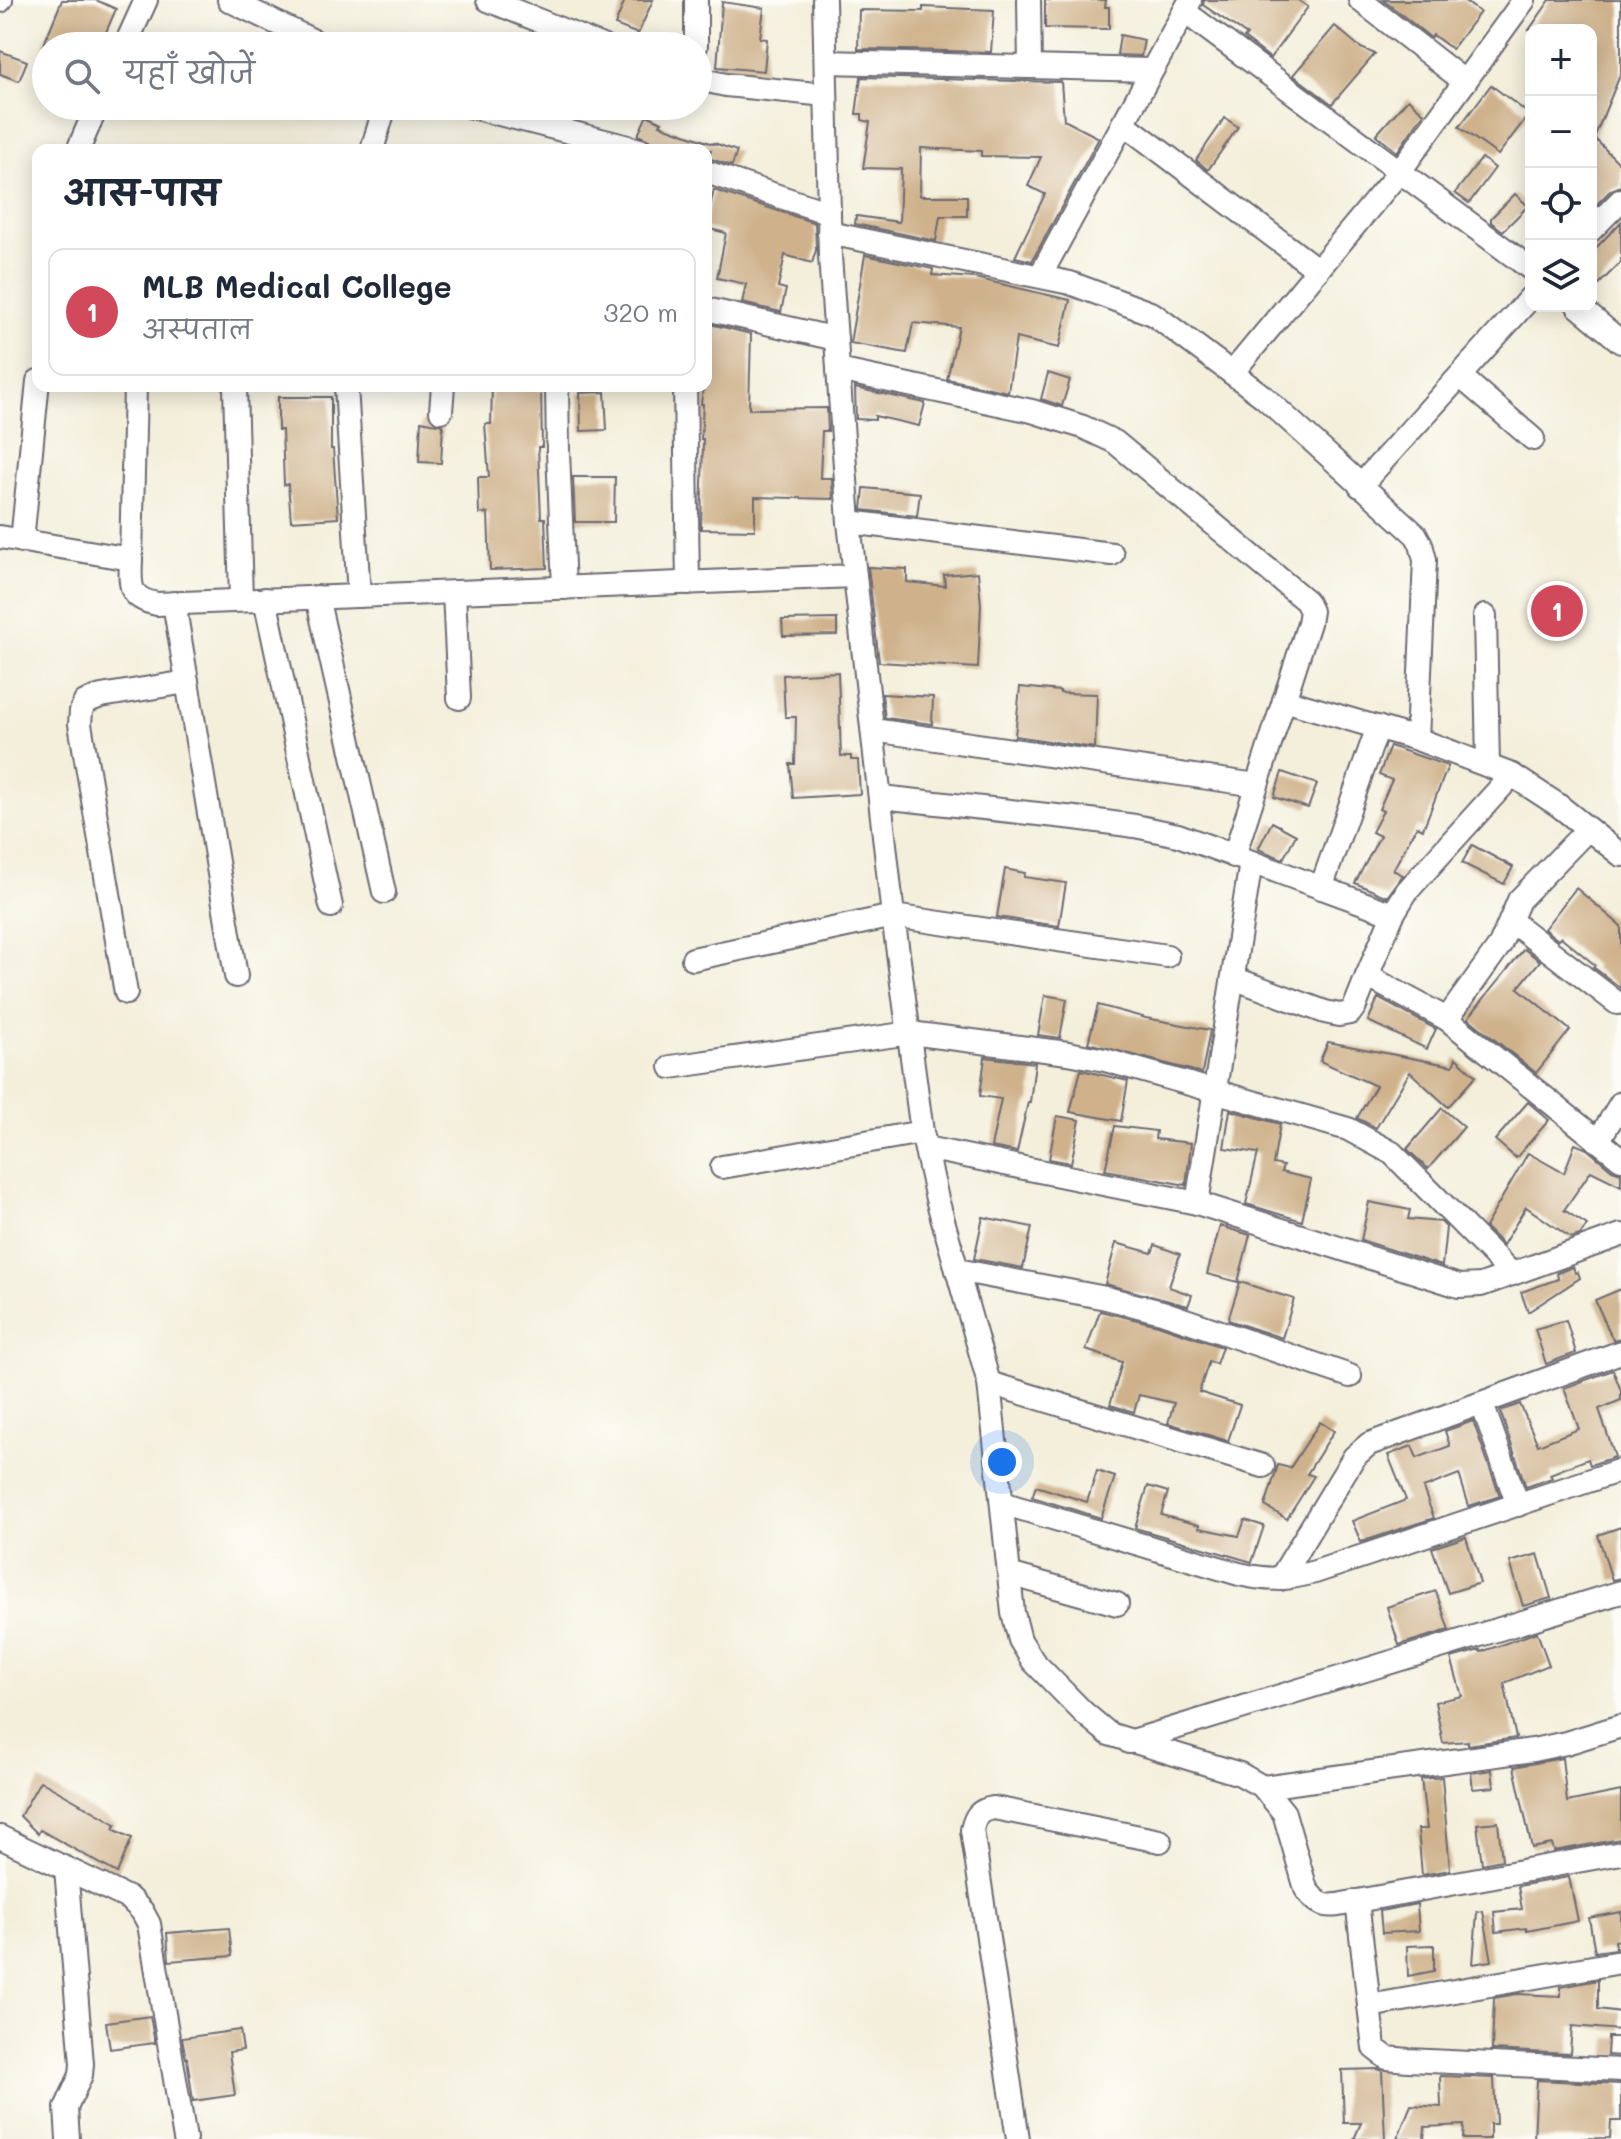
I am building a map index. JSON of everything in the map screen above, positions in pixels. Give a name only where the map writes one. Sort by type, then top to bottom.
[{"type":"street","points":[[131,32],[146,0]]},
{"type":"street","points":[[229,0],[295,32]]},
{"type":"street","points":[[488,0],[567,32]]},
{"type":"street","points":[[696,0],[696,32]]},
{"type":"street","points":[[824,0],[829,223],[849,522],[893,916],[924,1140],[937,1199],[989,1383],[1013,1613],[1020,1640],[1033,1661],[1109,1734],[1240,1774],[1263,1787],[1284,1813],[1306,1889],[1313,1900],[1327,1907],[1621,1853]]},
{"type":"street","points":[[1029,0],[1030,67]]},
{"type":"street","points":[[1360,0],[1465,82]]},
{"type":"street","points":[[1232,373],[1400,171],[1524,0]]},
{"type":"street","points":[[1040,276],[1188,6],[1525,265]]},
{"type":"street","points":[[826,62],[1152,70]]},
{"type":"street","points":[[712,82],[826,95]]},
{"type":"street","points":[[81,144],[91,120]]},
{"type":"street","points":[[374,144],[381,120]]},
{"type":"street","points":[[523,120],[617,144]]},
{"type":"street","points":[[1123,123],[1318,270]]},
{"type":"street","points":[[712,174],[829,223],[1070,283],[1153,314],[1264,397],[1416,535],[1421,544],[1425,560],[1417,739]]},
{"type":"street","points":[[1597,224],[1621,200]]},
{"type":"street","points":[[1360,486],[1525,304]]},
{"type":"street","points":[[712,310],[836,339]]},
{"type":"street","points":[[1585,312],[1621,342]]},
{"type":"street","points":[[838,370],[1032,411],[1083,427],[1115,442],[1306,601],[1311,611],[1257,785],[1243,859],[1233,978],[1197,1203]]},
{"type":"street","points":[[1460,376],[1533,439]]},
{"type":"street","points":[[36,392],[11,539],[131,559]]},
{"type":"street","points":[[135,392],[130,584],[134,594],[143,601],[157,604],[855,576]]},
{"type":"street","points":[[235,392],[241,600]]},
{"type":"street","points":[[346,392],[359,596]]},
{"type":"street","points":[[441,411],[443,392]]},
{"type":"street","points":[[557,392],[564,588]]},
{"type":"street","points":[[685,392],[688,583]]},
{"type":"street","points":[[849,522],[1112,554]]},
{"type":"street","points":[[454,592],[459,698]]},
{"type":"street","points":[[317,597],[384,892]]},
{"type":"street","points":[[265,599],[331,906]]},
{"type":"street","points":[[174,603],[236,976]]},
{"type":"street","points":[[1485,616],[1488,765]]},
{"type":"street","points":[[126,993],[80,724],[81,711],[85,702],[101,696],[187,682]]},
{"type":"street","points":[[1284,700],[1417,739],[1512,775],[1536,789],[1621,855]]},
{"type":"street","points":[[1321,888],[1378,727]]},
{"type":"street","points":[[873,730],[1257,785]]},
{"type":"street","points":[[1233,978],[1325,1012],[1339,1015],[1350,1013],[1393,914],[1407,891],[1512,775]]},
{"type":"street","points":[[881,797],[1135,826],[1178,835],[1393,914]]},
{"type":"street","points":[[1447,1019],[1500,945],[1519,900],[1588,829]]},
{"type":"street","points":[[693,959],[893,916],[1167,956]]},
{"type":"street","points":[[1511,921],[1617,1003]]},
{"type":"street","points":[[1367,976],[1447,1019],[1621,1159]]},
{"type":"street","points":[[671,1067],[910,1033],[1105,1060],[1348,1129],[1392,1153],[1512,1274]]},
{"type":"street","points":[[1598,1141],[1621,1103]]},
{"type":"street","points":[[722,1167],[924,1140],[1197,1203],[1459,1286],[1481,1285],[1621,1235]]},
{"type":"street","points":[[957,1270],[1106,1298],[1162,1312],[1350,1376]]},
{"type":"street","points":[[1280,1579],[1354,1457],[1369,1444],[1621,1352]]},
{"type":"street","points":[[989,1383],[1263,1466]]},
{"type":"street","points":[[1482,1404],[1518,1505]]},
{"type":"street","points":[[1002,1503],[1267,1580],[1315,1572],[1621,1470]]},
{"type":"street","points":[[1009,1574],[1117,1604]]},
{"type":"street","points":[[1129,1742],[1621,1592]]},
{"type":"street","points":[[1263,1787],[1533,1750],[1621,1726]]},
{"type":"street","points":[[1018,2139],[972,1830],[975,1818],[983,1810],[994,1808],[1160,1841]]},
{"type":"street","points":[[0,1837],[130,1899],[142,1911],[149,1924],[185,2139]]},
{"type":"street","points":[[66,1868],[82,2064],[81,2075],[66,2108],[68,2139]]},
{"type":"street","points":[[1357,1901],[1374,2048],[1387,2058],[1621,2070]]},
{"type":"street","points":[[1369,2006],[1621,1962]]},
{"type":"building","points":[[62,0],[96,0],[116,9],[106,32],[49,32]]},
{"type":"building","points":[[625,0],[653,0],[639,32],[615,25]]},
{"type":"building","points":[[1045,0],[1106,0],[1109,29],[1045,28]]},
{"type":"building","points":[[1204,0],[1298,0],[1308,7],[1270,58],[1244,38],[1247,35],[1203,5]]},
{"type":"building","points":[[1383,0],[1463,0],[1480,12],[1452,49],[1433,35],[1431,38]]},
{"type":"building","points":[[1550,0],[1621,0],[1621,73],[1597,131],[1597,24],[1533,24]]},
{"type":"building","points":[[722,2],[764,8],[760,38],[767,39],[764,71],[717,67]]},
{"type":"building","points":[[923,7],[994,10],[991,52],[858,49],[859,10],[923,11]]},
{"type":"building","points":[[1335,26],[1361,48],[1375,54],[1332,104],[1293,75]]},
{"type":"building","points":[[1120,35],[1144,40],[1141,56],[1117,55]]},
{"type":"building","points":[[0,51],[27,61],[19,81],[0,74]]},
{"type":"building","points":[[861,77],[1061,82],[1064,120],[1099,138],[1032,261],[1015,257],[1045,194],[1028,186],[1041,157],[981,156],[981,151],[921,148],[920,196],[967,196],[967,216],[940,216],[936,241],[855,224],[856,216],[899,222],[901,169],[863,168],[870,122],[862,120],[862,114],[856,114]]},
{"type":"building","points":[[1491,85],[1525,111],[1525,119],[1498,155],[1459,127]]},
{"type":"building","points":[[1408,99],[1424,113],[1397,152],[1376,135]]},
{"type":"building","points":[[1225,118],[1238,127],[1208,170],[1196,160]]},
{"type":"building","points":[[645,120],[658,120],[662,122],[660,125],[737,151],[732,166],[712,159],[712,144],[652,144],[638,135]]},
{"type":"building","points":[[1597,141],[1621,165],[1621,186],[1611,190],[1597,204]]},
{"type":"building","points":[[1482,158],[1495,168],[1469,203],[1455,193]]},
{"type":"building","points":[[714,190],[815,223],[816,250],[812,263],[785,255],[778,287],[786,289],[781,312],[742,303],[746,284],[717,278],[726,233],[712,230]]},
{"type":"building","points":[[1515,194],[1525,203],[1525,209],[1503,231],[1491,222],[1491,218]]},
{"type":"building","points":[[1621,222],[1621,262],[1597,286],[1597,247]]},
{"type":"building","points":[[865,255],[933,269],[932,275],[975,278],[1070,300],[1059,348],[1016,338],[1008,392],[947,379],[959,327],[913,323],[907,353],[850,343]]},
{"type":"building","points":[[712,324],[751,334],[749,409],[827,408],[828,431],[822,431],[820,478],[832,478],[833,499],[755,497],[755,530],[701,529],[702,392],[712,392]]},
{"type":"building","points":[[1048,373],[1070,380],[1062,406],[1041,399]]},
{"type":"building","points":[[855,388],[925,403],[919,426],[875,416],[875,420],[856,419]]},
{"type":"building","points":[[492,392],[541,392],[542,447],[538,447],[547,568],[490,570],[488,513],[479,514],[478,477],[489,477],[485,424],[491,424]]},
{"type":"building","points":[[605,392],[607,430],[581,431],[580,393]]},
{"type":"building","points":[[278,397],[331,397],[331,449],[338,518],[291,521],[288,484],[284,485],[282,430],[278,430]]},
{"type":"building","points":[[421,421],[443,425],[441,463],[419,462]]},
{"type":"building","points":[[573,477],[615,477],[614,522],[575,522]]},
{"type":"building","points":[[864,488],[920,493],[917,516],[862,510]]},
{"type":"building","points":[[868,567],[907,569],[907,582],[945,586],[944,575],[978,572],[981,605],[978,668],[879,662]]},
{"type":"building","points":[[837,619],[837,635],[783,636],[782,620]]},
{"type":"building","points":[[838,672],[841,756],[858,760],[860,794],[793,798],[790,764],[795,764],[796,717],[785,717],[783,675]]},
{"type":"building","points":[[1020,687],[1097,694],[1095,748],[1015,736]]},
{"type":"building","points":[[882,694],[933,697],[932,724],[885,718]]},
{"type":"building","points":[[1390,746],[1448,766],[1423,829],[1417,826],[1393,870],[1403,875],[1387,897],[1355,883],[1380,836],[1372,832],[1383,811],[1379,809],[1392,780],[1379,775]]},
{"type":"building","points":[[1282,772],[1317,784],[1308,808],[1274,797]]},
{"type":"building","points":[[1272,822],[1296,835],[1283,859],[1258,849]]},
{"type":"building","points":[[1472,845],[1513,867],[1504,884],[1462,863]]},
{"type":"building","points":[[1005,869],[1025,873],[1024,877],[1066,883],[1059,926],[997,917]]},
{"type":"building","points":[[1576,888],[1621,926],[1621,988],[1561,937],[1558,940],[1544,929]]},
{"type":"building","points":[[1524,949],[1540,961],[1518,988],[1570,1030],[1536,1073],[1468,1018]]},
{"type":"building","points":[[1045,995],[1067,999],[1060,1038],[1038,1035]]},
{"type":"building","points":[[1378,998],[1436,1029],[1427,1049],[1368,1021]]},
{"type":"building","points":[[1098,1005],[1210,1030],[1202,1073],[1088,1043]]},
{"type":"building","points":[[1328,1042],[1453,1066],[1456,1058],[1476,1076],[1448,1107],[1410,1072],[1376,1128],[1357,1118],[1376,1086],[1320,1061]]},
{"type":"building","points":[[985,1057],[1035,1063],[1030,1102],[1017,1152],[991,1147],[1001,1099],[980,1096]]},
{"type":"building","points":[[1081,1070],[1128,1081],[1121,1121],[1070,1112]]},
{"type":"building","points":[[1528,1102],[1549,1120],[1516,1158],[1495,1140]]},
{"type":"building","points":[[1442,1108],[1464,1127],[1428,1169],[1407,1149]]},
{"type":"building","points":[[1230,1110],[1280,1124],[1273,1164],[1283,1166],[1281,1172],[1311,1179],[1302,1221],[1246,1204],[1258,1153],[1224,1148]]},
{"type":"building","points":[[1057,1116],[1080,1120],[1071,1163],[1049,1159]]},
{"type":"building","points":[[1115,1126],[1156,1131],[1155,1139],[1191,1143],[1186,1185],[1105,1170]]},
{"type":"building","points":[[1575,1144],[1621,1173],[1621,1186],[1591,1171],[1564,1210],[1587,1225],[1580,1235],[1571,1238],[1526,1207],[1503,1245],[1485,1227],[1528,1153],[1564,1173]]},
{"type":"building","points":[[1369,1202],[1410,1210],[1408,1219],[1441,1222],[1446,1227],[1442,1266],[1361,1240]]},
{"type":"building","points":[[983,1217],[1032,1227],[1023,1268],[974,1259]]},
{"type":"building","points":[[1220,1226],[1250,1235],[1238,1282],[1207,1274]]},
{"type":"building","points":[[1116,1243],[1152,1253],[1155,1245],[1180,1254],[1169,1287],[1192,1295],[1188,1306],[1105,1284]]},
{"type":"building","points":[[1573,1267],[1580,1278],[1528,1312],[1521,1292],[1558,1279],[1557,1273]]},
{"type":"building","points":[[1240,1282],[1294,1299],[1282,1338],[1228,1320]]},
{"type":"building","points":[[1621,1289],[1621,1338],[1613,1340],[1595,1300]]},
{"type":"building","points":[[1100,1311],[1158,1325],[1222,1347],[1216,1364],[1209,1361],[1199,1392],[1240,1405],[1228,1441],[1168,1423],[1174,1403],[1139,1395],[1134,1412],[1110,1405],[1122,1362],[1086,1350]]},
{"type":"building","points":[[1566,1320],[1576,1353],[1546,1364],[1535,1329]]},
{"type":"building","points":[[1613,1370],[1621,1400],[1599,1409],[1615,1457],[1590,1465],[1588,1459],[1550,1474],[1552,1478],[1526,1487],[1500,1411],[1520,1404],[1538,1445],[1579,1429],[1564,1388]]},
{"type":"building","points":[[1473,1421],[1500,1496],[1469,1506],[1459,1474],[1423,1488],[1434,1518],[1361,1542],[1352,1521],[1406,1500],[1388,1455],[1412,1446],[1417,1458],[1450,1446],[1445,1431]]},
{"type":"building","points":[[1320,1422],[1334,1431],[1307,1474],[1314,1476],[1287,1519],[1265,1506],[1278,1465],[1290,1468]]},
{"type":"building","points":[[1097,1471],[1115,1477],[1101,1518],[1032,1497],[1036,1486],[1087,1502]]},
{"type":"building","points":[[1148,1486],[1168,1492],[1161,1515],[1199,1525],[1199,1528],[1239,1536],[1245,1520],[1264,1526],[1252,1562],[1135,1528]]},
{"type":"building","points":[[1621,1527],[1621,1578],[1612,1580],[1598,1535]]},
{"type":"building","points":[[1466,1537],[1480,1583],[1448,1593],[1432,1548]]},
{"type":"building","points":[[1538,1554],[1551,1598],[1523,1606],[1510,1562]]},
{"type":"building","points":[[1436,1591],[1449,1630],[1399,1645],[1387,1607]]},
{"type":"building","points":[[1537,1632],[1549,1665],[1504,1683],[1516,1738],[1468,1745],[1468,1741],[1443,1743],[1435,1702],[1462,1696],[1451,1658],[1481,1652]]},
{"type":"building","points":[[1562,1758],[1567,1802],[1621,1791],[1621,1839],[1554,1851],[1552,1844],[1532,1848],[1514,1767]]},
{"type":"building","points":[[1492,1770],[1494,1787],[1473,1789],[1471,1773]]},
{"type":"building","points":[[1442,1777],[1450,1870],[1422,1875],[1418,1829],[1427,1829],[1421,1779]]},
{"type":"building","points":[[40,1781],[116,1824],[113,1829],[132,1838],[117,1873],[40,1830],[38,1834],[20,1816]]},
{"type":"building","points":[[1498,1822],[1502,1860],[1482,1864],[1477,1824]]},
{"type":"building","points":[[1569,1877],[1578,1921],[1527,1931],[1526,1928],[1496,1932],[1494,1912],[1522,1909],[1518,1886]]},
{"type":"building","points":[[1417,1904],[1419,1931],[1382,1933],[1380,1911]]},
{"type":"building","points":[[1483,1911],[1492,1961],[1473,1964],[1477,1912]]},
{"type":"building","points":[[1621,1912],[1621,1940],[1615,1941],[1616,1949],[1595,1952],[1589,1918]]},
{"type":"building","points":[[229,1928],[232,1956],[169,1961],[167,1933]]},
{"type":"building","points":[[1434,1945],[1434,1971],[1408,1976],[1407,1946]]},
{"type":"building","points":[[1598,1980],[1598,2009],[1621,2012],[1621,2030],[1572,2026],[1570,2054],[1492,2050],[1494,1998],[1517,1994],[1561,1996],[1561,1987]]},
{"type":"building","points":[[150,2016],[155,2043],[110,2049],[106,2022]]},
{"type":"building","points":[[240,2030],[243,2050],[229,2052],[235,2095],[193,2101],[182,2038]]},
{"type":"building","points":[[1608,2037],[1621,2037],[1621,2056],[1607,2055]]},
{"type":"building","points":[[1342,2070],[1382,2071],[1385,2139],[1354,2139],[1361,2123],[1344,2123]]},
{"type":"building","points":[[1440,2076],[1494,2078],[1496,2124],[1490,2124],[1490,2139],[1463,2139],[1464,2125],[1425,2127],[1424,2139],[1397,2139],[1411,2105],[1441,2107]]},
{"type":"building","points":[[1537,2080],[1621,2084],[1621,2121],[1611,2121],[1610,2138],[1534,2139]]},
{"type":"place","name":"MLB Medical College","points":[[1557,611]]}]
